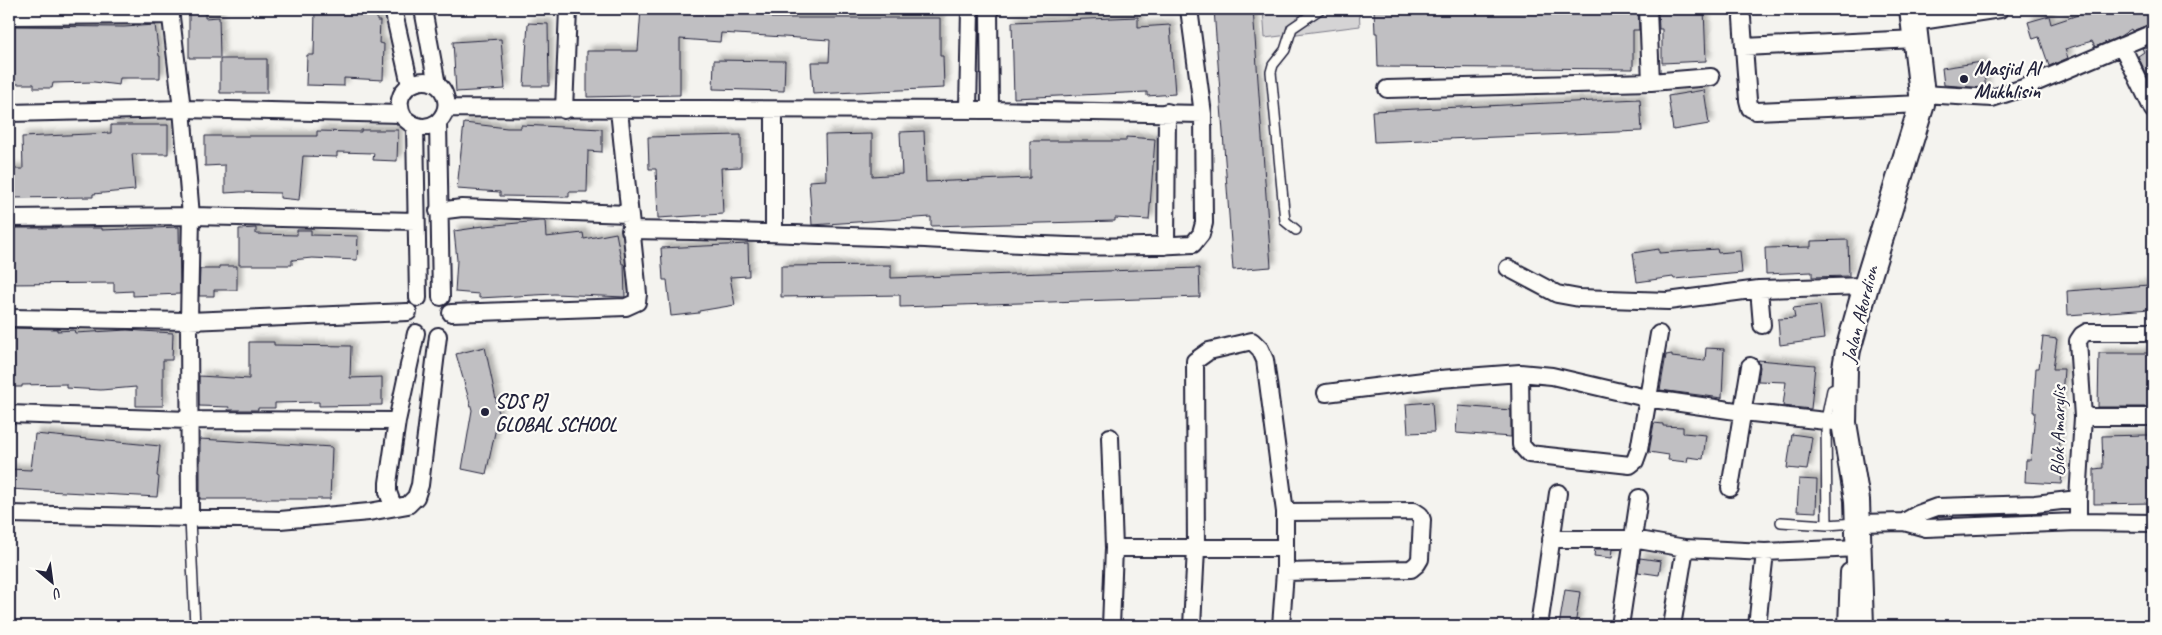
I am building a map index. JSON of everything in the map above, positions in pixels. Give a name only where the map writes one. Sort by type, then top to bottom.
[{"type":"street","points":[[393,9],[410,84]]},
{"type":"street","points":[[423,9],[437,86]]},
{"type":"street","points":[[564,110],[568,9]]},
{"type":"street","points":[[968,110],[970,9]]},
{"type":"street","points":[[989,9],[990,110]]},
{"type":"street","points":[[438,211],[462,208],[774,232],[1000,243],[1166,246],[1193,244],[1201,234],[1204,223],[1203,114],[1189,9]]},
{"type":"street","points":[[1648,9],[1651,82]]},
{"type":"street","points":[[1744,47],[2000,9]]},
{"type":"street","points":[[9,16],[171,12],[191,216],[189,321],[190,519]]},
{"type":"street","points":[[1742,18],[1748,100],[1753,110],[1922,99],[1992,98],[2023,88],[2153,33]]},
{"type":"street","name":"Jalan Akordion","points":[[1861,626],[1854,549],[1859,523],[1857,500],[1835,421],[1866,286],[1922,99],[1914,23]]},
{"type":"street","points":[[2122,46],[2153,110]]},
{"type":"street","points":[[1387,89],[1651,82],[1711,77]]},
{"type":"street","points":[[440,298],[438,211],[442,115],[445,96],[437,86],[426,81],[410,84],[404,90],[400,99],[401,114],[409,123],[415,126],[429,127],[442,115],[564,110],[990,110],[1203,114]]},
{"type":"street","points":[[9,113],[182,109],[401,114]]},
{"type":"street","points":[[451,313],[631,306],[637,302],[619,110]]},
{"type":"street","points":[[774,110],[774,232]]},
{"type":"street","points":[[1166,246],[1167,112]]},
{"type":"street","points":[[415,126],[418,298]]},
{"type":"street","points":[[9,218],[191,216],[416,221]]},
{"type":"street","points":[[1508,268],[1557,294],[1579,298],[1668,301],[1759,289],[1866,286]]},
{"type":"street","points":[[1759,289],[1762,326]]},
{"type":"street","points":[[426,295],[440,298],[446,302],[451,313],[450,324],[443,334],[426,338],[416,333],[409,324],[408,312],[418,298],[426,295]]},
{"type":"street","points":[[9,318],[189,321],[408,312]]},
{"type":"street","name":"Blok Amarylis","points":[[2078,522],[2083,417],[2078,341],[2087,332],[2153,332]]},
{"type":"street","points":[[393,506],[388,492],[388,483],[397,421],[416,333]]},
{"type":"street","points":[[1520,373],[1521,445],[1529,454],[1630,465],[1635,461],[1638,450],[1659,334]]},
{"type":"street","points":[[9,514],[280,520],[369,512],[393,506],[408,505],[416,497],[420,485],[438,336]]},
{"type":"street","points":[[1192,626],[1196,549],[1195,361],[1209,351],[1252,341],[1260,349],[1265,360],[1284,512],[1285,572],[1281,626]]},
{"type":"street","points":[[1730,488],[1750,366]]},
{"type":"street","points":[[1326,393],[1520,373],[1552,376],[1646,398],[1743,412],[1835,421]]},
{"type":"street","points":[[9,414],[190,420],[397,421]]},
{"type":"street","points":[[2083,417],[2153,418]]},
{"type":"street","points":[[1110,437],[1114,548],[1111,626]]},
{"type":"street","points":[[1539,626],[1558,493]]},
{"type":"street","points":[[1620,626],[1639,498]]},
{"type":"street","points":[[1904,522],[1936,506],[2036,504],[2078,499]]},
{"type":"street","points":[[2034,525],[2036,504]]},
{"type":"street","points":[[1284,512],[1414,511],[1420,515],[1422,520],[1420,559],[1411,569],[1285,572]]},
{"type":"street","points":[[1859,523],[1904,522],[1926,528],[2078,522],[2153,523]]},
{"type":"street","points":[[1551,539],[1633,538],[1684,548],[1765,552],[1854,549],[1847,626]]},
{"type":"street","points":[[1114,548],[1285,548]]},
{"type":"street","points":[[1672,626],[1684,548]]},
{"type":"street","points":[[1757,626],[1765,552]]},
{"type":"lane","points":[[1296,230],[1285,221],[1271,72],[1275,61],[1285,50],[1292,28],[1320,9]]},
{"type":"lane","points":[[1827,525],[1835,421]]},
{"type":"lane","points":[[190,519],[195,626]]},
{"type":"lane","points":[[1781,522],[1827,525],[1859,523]]},
{"type":"shaded area","points":[[1263,9],[1359,9],[1360,26],[1265,38]]},
{"type":"building","points":[[189,9],[205,9],[205,18],[219,17],[220,58],[189,58]]},
{"type":"building","points":[[315,9],[377,9],[377,21],[380,21],[379,43],[384,44],[383,80],[344,78],[344,86],[306,85],[307,55],[314,55]]},
{"type":"building","points":[[641,9],[678,12],[678,9],[772,10],[771,18],[940,18],[940,56],[943,56],[944,88],[813,94],[811,62],[829,62],[830,40],[721,33],[720,42],[680,39],[680,95],[587,97],[587,51],[638,51]]},
{"type":"building","points":[[1214,9],[1253,9],[1271,267],[1233,270]]},
{"type":"building","points":[[1374,9],[1638,9],[1639,30],[1633,30],[1633,69],[1378,67]]},
{"type":"building","points":[[1658,9],[1704,9],[1706,61],[1662,63],[1662,29],[1659,29]]},
{"type":"building","points":[[2079,9],[2153,9],[2153,23],[2132,31],[2131,29],[2119,37],[2095,47],[2092,41],[2065,49],[2068,58],[2049,66],[2039,37],[2033,39],[2028,22],[2049,16],[2051,24],[2081,14]]},
{"type":"building","points":[[1138,17],[1138,27],[1170,25],[1175,94],[1147,96],[1147,92],[1014,98],[1012,22]]},
{"type":"building","points":[[528,23],[548,24],[549,86],[524,86]]},
{"type":"building","points":[[155,25],[160,56],[160,78],[120,78],[119,85],[94,82],[53,83],[52,88],[34,88],[34,84],[9,84],[9,26],[124,27]]},
{"type":"building","points":[[501,39],[505,89],[456,92],[453,42]]},
{"type":"building","points":[[2153,44],[2153,88],[2138,56],[2144,52],[2142,48]]},
{"type":"building","points":[[220,59],[267,59],[267,93],[220,93]]},
{"type":"building","points":[[714,60],[785,61],[784,91],[713,89]]},
{"type":"building","name":"Masjid Al Mukhlisin","points":[[1982,62],[1986,88],[1944,85],[1942,68]]},
{"type":"building","points":[[1704,90],[1709,124],[1673,130],[1668,96]]},
{"type":"building","points":[[1640,99],[1642,131],[1374,142],[1372,111]]},
{"type":"building","points":[[464,123],[507,128],[521,128],[521,125],[602,129],[602,152],[588,151],[587,192],[569,192],[569,197],[500,196],[500,192],[457,189]]},
{"type":"building","points":[[111,125],[168,125],[168,154],[132,154],[135,190],[93,194],[93,197],[9,198],[9,169],[23,169],[22,137],[111,133]]},
{"type":"building","points":[[361,130],[398,130],[397,161],[373,160],[374,153],[337,152],[337,157],[303,156],[299,200],[280,198],[280,193],[225,193],[225,165],[205,166],[205,136],[317,136],[317,131],[361,132]]},
{"type":"building","points":[[924,131],[926,182],[1030,178],[1030,141],[1126,141],[1126,137],[1155,139],[1149,220],[1115,218],[1115,221],[931,226],[931,217],[812,225],[809,181],[826,180],[825,135],[872,134],[872,176],[902,174],[900,132]]},
{"type":"building","points":[[741,135],[741,167],[721,168],[723,214],[658,218],[656,169],[649,169],[648,137]]},
{"type":"building","points":[[545,221],[546,237],[583,233],[584,239],[616,233],[622,264],[624,264],[625,297],[554,294],[479,298],[479,294],[455,292],[457,260],[454,231],[474,227]]},
{"type":"building","points":[[179,227],[180,294],[133,296],[133,291],[114,292],[114,283],[9,284],[9,265],[13,265],[9,228],[102,228],[102,230]]},
{"type":"building","points":[[256,228],[256,234],[297,235],[297,230],[311,230],[311,235],[358,236],[357,260],[312,258],[292,260],[292,265],[239,265],[239,229]]},
{"type":"building","points":[[1848,240],[1849,276],[1812,277],[1812,272],[1766,274],[1765,248],[1811,247],[1811,241]]},
{"type":"building","points":[[748,244],[749,276],[730,277],[735,305],[699,311],[699,313],[671,316],[667,280],[663,280],[661,248]]},
{"type":"building","points":[[1659,249],[1659,253],[1717,249],[1718,253],[1740,251],[1742,273],[1674,279],[1673,277],[1637,282],[1633,253]]},
{"type":"building","points":[[891,265],[891,278],[1199,268],[1200,297],[900,307],[900,295],[781,297],[781,266]]},
{"type":"building","points":[[219,266],[237,266],[237,290],[214,290],[214,296],[199,296],[200,269],[219,269]]},
{"type":"building","points":[[2149,285],[2150,309],[2068,315],[2067,291]]},
{"type":"building","points":[[1820,305],[1824,339],[1780,345],[1778,319],[1795,318],[1793,308]]},
{"type":"building","points":[[9,328],[57,329],[57,331],[74,330],[75,333],[127,330],[173,333],[172,360],[163,360],[163,406],[136,406],[136,387],[101,390],[66,388],[66,384],[9,387]]},
{"type":"building","points":[[2043,337],[2057,339],[2053,369],[2064,369],[2057,462],[2063,462],[2061,484],[2025,482],[2026,460],[2031,460],[2036,368],[2039,368]]},
{"type":"building","points":[[249,342],[274,342],[274,345],[351,346],[350,378],[382,377],[382,405],[319,406],[319,402],[275,403],[275,408],[258,408],[258,410],[228,410],[229,407],[199,406],[199,376],[249,379]]},
{"type":"building","name":"SDS PJ GLOBAL SCHOOL","points":[[485,347],[499,414],[486,474],[462,469],[472,410],[456,354]]},
{"type":"building","points":[[1706,348],[1724,349],[1722,398],[1660,390],[1666,355],[1672,354],[1672,357],[1705,361]]},
{"type":"building","points":[[2099,353],[2153,353],[2153,407],[2098,407]]},
{"type":"building","points":[[1758,360],[1815,365],[1811,409],[1783,406],[1786,382],[1758,381],[1760,367]]},
{"type":"building","points":[[1432,402],[1434,432],[1408,433],[1406,404]]},
{"type":"building","points":[[1458,406],[1511,410],[1511,437],[1456,433]]},
{"type":"building","points":[[1654,423],[1663,424],[1663,426],[1683,427],[1683,433],[1706,435],[1703,459],[1688,457],[1687,462],[1668,460],[1669,455],[1649,452]]},
{"type":"building","points":[[35,434],[160,446],[157,497],[9,489],[9,469],[31,470]]},
{"type":"building","points":[[1792,434],[1812,437],[1807,470],[1787,468]]},
{"type":"building","points":[[2153,435],[2153,503],[2094,504],[2094,469],[2103,468],[2102,436]]},
{"type":"building","points":[[200,439],[332,447],[330,499],[200,499]]},
{"type":"building","points":[[1799,479],[1817,480],[1816,512],[1797,511]]},
{"type":"building","points":[[1595,549],[1613,549],[1612,558],[1594,556]]},
{"type":"building","points":[[1640,558],[1661,561],[1659,575],[1638,572]]},
{"type":"building","points":[[1565,590],[1580,592],[1575,626],[1559,626]]},
{"type":"place","name":"Masjid Al Mukhlisin","points":[[1964,79]]},
{"type":"place","name":"SDS PJ GLOBAL SCHOOL","points":[[485,412]]}]
